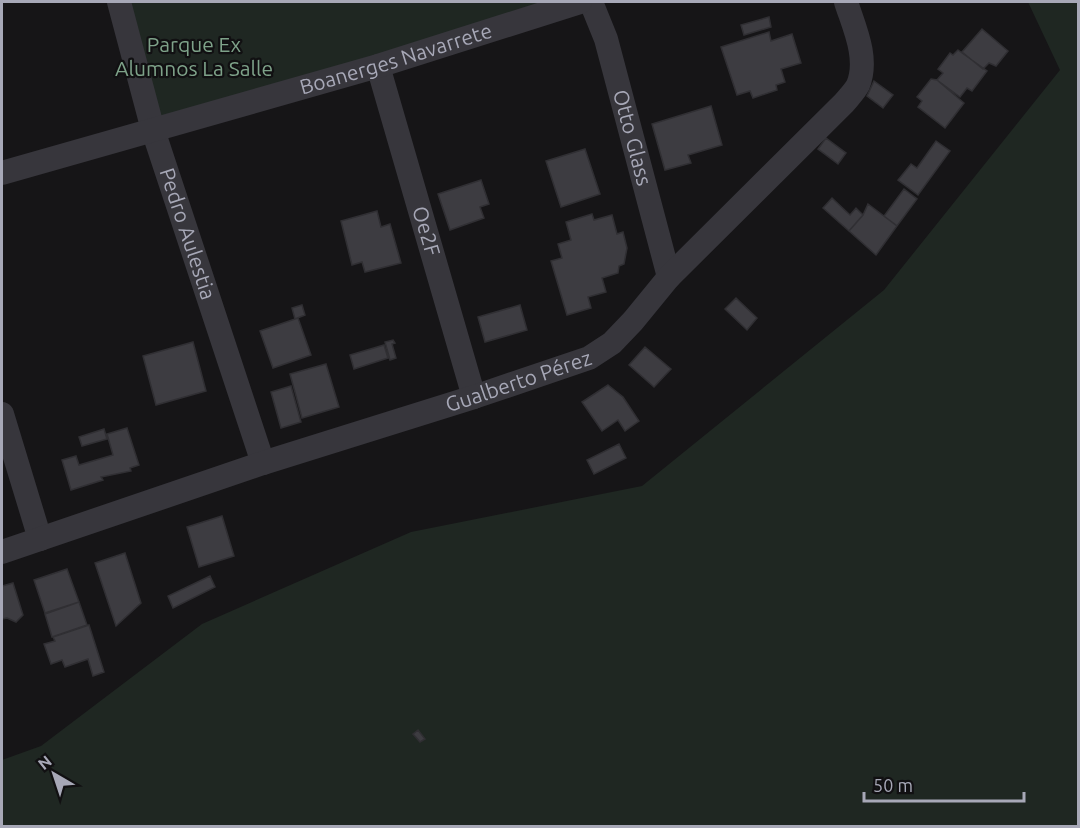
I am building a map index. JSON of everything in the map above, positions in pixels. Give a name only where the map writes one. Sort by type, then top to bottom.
[{"type":"street","name":"Pedro Aulestia","points":[[119,2],[153,130],[263,463]]},
{"type":"street","name":"Boanerges Navarrete","points":[[2,173],[378,66],[580,2]]},
{"type":"street","name":"Otto Glass","points":[[591,2],[606,39],[669,277]]},
{"type":"street","name":"Gualberto Pérez","points":[[2,552],[263,463],[474,397],[589,358],[612,343],[669,277],[844,104],[858,85],[862,64],[859,42],[846,2]]},
{"type":"street","name":"Oe2F","points":[[378,66],[474,397]]},
{"type":"street","points":[[2,414],[40,539]]},
{"type":"green space","name":"Parque Ex Alumnos La Salle","points":[[119,2],[546,2],[153,130]]},
{"type":"green space","points":[[1028,2],[1078,2],[1078,826],[2,826],[2,760],[41,746],[202,624],[411,532],[642,486],[884,290],[1060,70]]},
{"type":"building","points":[[769,17],[771,27],[744,35],[741,25]]},
{"type":"building","points":[[982,29],[1008,51],[996,66],[989,63],[983,69],[962,52]]},
{"type":"building","points":[[769,32],[771,41],[792,34],[801,63],[781,69],[785,82],[776,85],[777,90],[753,98],[750,91],[737,95],[721,47]]},
{"type":"building","points":[[958,50],[987,71],[972,91],[967,88],[960,97],[937,80],[943,73],[938,69],[950,53],[953,55]]},
{"type":"building","points":[[931,79],[937,80],[964,103],[945,128],[918,107],[922,101],[917,97]]},
{"type":"building","points":[[874,81],[893,95],[883,108],[867,96]]},
{"type":"building","points":[[711,106],[722,145],[688,155],[691,163],[665,170],[652,124]]},
{"type":"building","points":[[826,138],[846,153],[838,164],[818,149]]},
{"type":"building","points":[[936,141],[950,151],[918,195],[898,180],[911,164],[917,168]]},
{"type":"building","points":[[585,149],[600,194],[561,207],[546,161]]},
{"type":"building","points":[[481,180],[489,204],[480,207],[484,218],[450,230],[438,194]]},
{"type":"building","points":[[904,189],[917,199],[897,226],[884,216]]},
{"type":"building","points":[[832,198],[850,215],[856,208],[863,215],[849,231],[823,208]]},
{"type":"building","points":[[868,204],[897,226],[876,255],[849,231],[863,215]]},
{"type":"building","points":[[377,211],[381,227],[390,224],[401,263],[365,272],[362,262],[352,265],[341,221]]},
{"type":"building","points":[[592,214],[594,220],[612,215],[617,234],[623,232],[627,248],[624,264],[619,266],[618,273],[602,278],[606,292],[588,297],[591,308],[567,315],[551,261],[562,258],[558,244],[571,240],[566,222]]},
{"type":"building","points":[[736,298],[757,318],[747,330],[725,309]]},
{"type":"building","points":[[302,305],[305,315],[295,319],[292,308]]},
{"type":"building","points":[[520,305],[527,330],[485,342],[478,317]]},
{"type":"building","points":[[298,318],[311,355],[273,368],[260,331]]},
{"type":"building","points":[[393,340],[396,358],[390,360],[385,342]]},
{"type":"building","points":[[193,342],[206,391],[156,405],[143,356]]},
{"type":"building","points":[[384,345],[388,358],[354,369],[350,355]]},
{"type":"building","points":[[645,347],[671,369],[654,387],[629,365]]},
{"type":"building","points":[[326,364],[339,407],[302,418],[290,374]]},
{"type":"building","points":[[608,385],[623,397],[639,421],[625,431],[618,420],[602,431],[582,402]]},
{"type":"building","points":[[291,386],[301,422],[281,428],[271,392]]},
{"type":"building","points":[[127,428],[139,465],[130,468],[131,471],[101,477],[103,480],[71,490],[62,460],[76,456],[79,465],[113,455],[107,434]]},
{"type":"building","points":[[104,429],[107,439],[82,446],[79,437]]},
{"type":"building","points":[[619,444],[626,458],[594,474],[587,460]]},
{"type":"building","points":[[222,516],[234,556],[199,567],[187,527]]},
{"type":"building","points":[[125,553],[141,603],[116,626],[95,563]]},
{"type":"building","points":[[67,569],[79,602],[45,613],[34,580]]},
{"type":"building","points":[[210,576],[215,587],[173,608],[168,596]]},
{"type":"building","points":[[13,583],[23,615],[16,622],[7,618],[2,619],[2,586]]},
{"type":"building","points":[[79,602],[87,625],[52,637],[45,614]]},
{"type":"building","points":[[89,625],[104,672],[93,676],[88,659],[65,667],[62,660],[51,664],[44,644],[55,641],[53,637]]},
{"type":"building","points":[[418,730],[425,739],[420,742],[413,734]]}]
